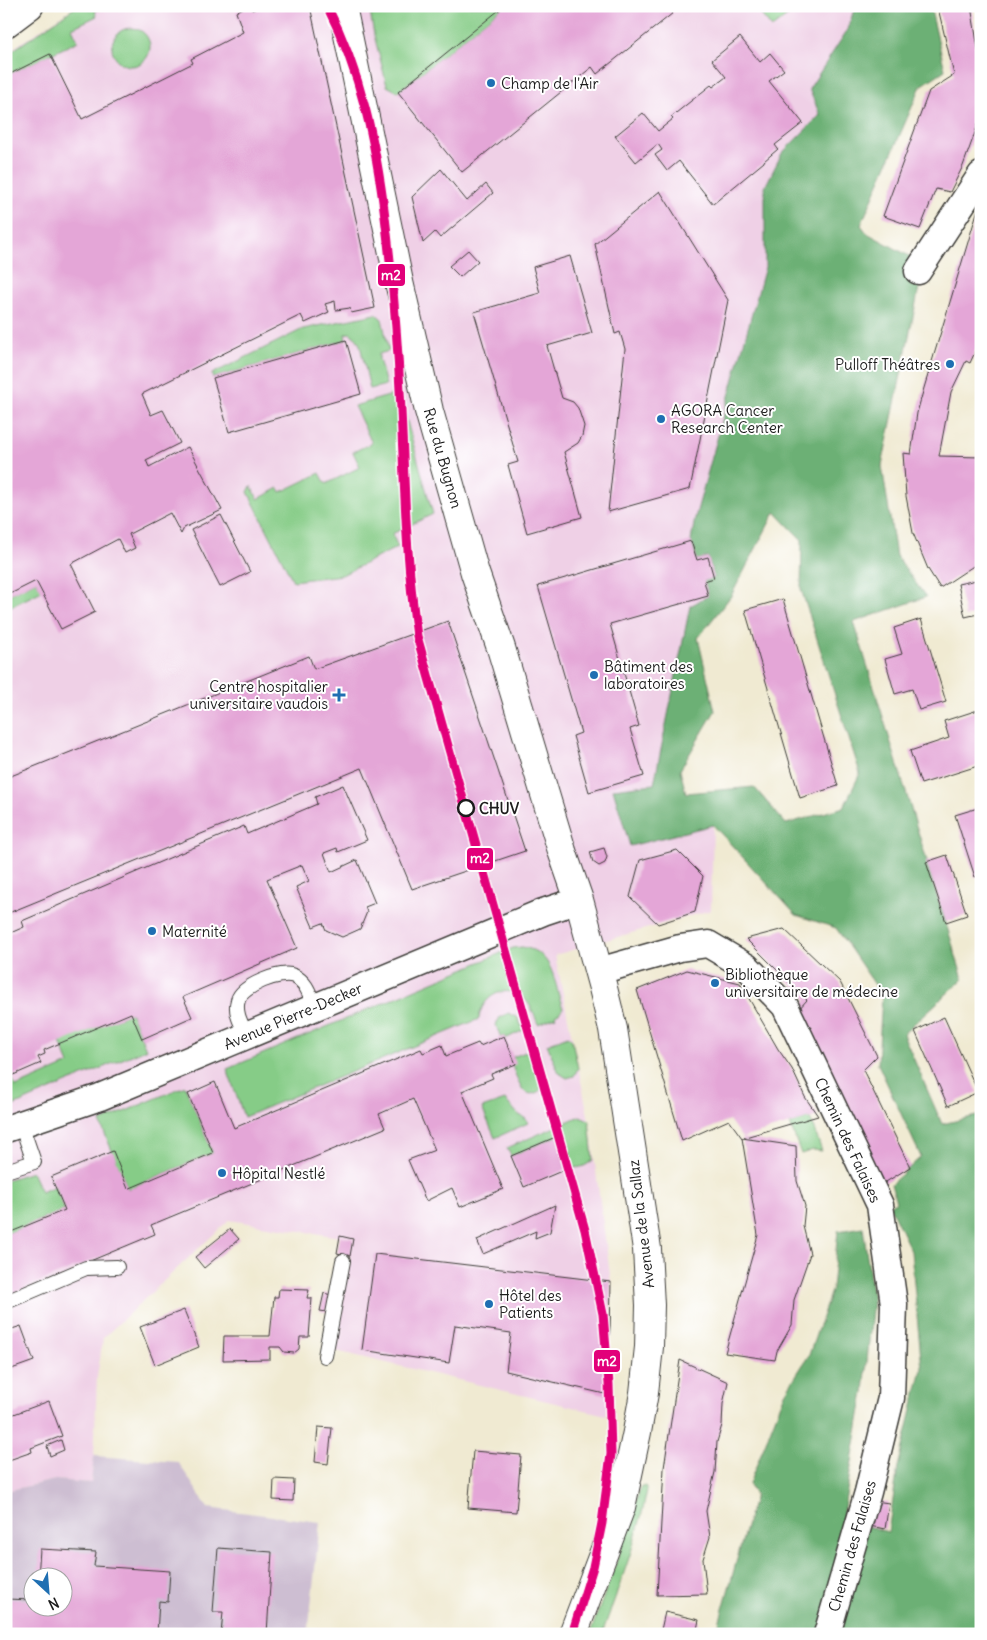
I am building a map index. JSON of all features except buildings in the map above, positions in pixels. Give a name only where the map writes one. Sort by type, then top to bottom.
[{"type":"main road","name":"Rue du Bugnon","points":[[342,6],[429,411],[475,573],[501,648],[562,852],[579,900]]},
{"type":"main road","name":"Avenue de la Sallaz","points":[[573,1634],[621,1507],[644,1393],[649,1347],[650,1305],[647,1249],[613,1029],[579,900]]},
{"type":"street","points":[[6,24],[30,6]]},
{"type":"street","points":[[918,271],[981,175]]},
{"type":"street","name":"Avenue Pierre-Decker","points":[[14,1126],[100,1096],[542,912],[579,900]]},
{"type":"street","name":"Chemin des Falaises","points":[[599,971],[680,948],[708,944],[747,967],[785,1006],[880,1205],[894,1304],[891,1398],[868,1492],[827,1634]]},
{"type":"lane","points":[[247,1036],[237,1014],[238,1001],[242,992],[256,984],[286,973],[296,976],[305,984],[315,1007]]},
{"type":"lane","points":[[6,1171],[34,1162],[14,1126]]},
{"type":"lane","points":[[325,1356],[343,1261]]},
{"type":"lane","points":[[6,1302],[86,1268],[116,1267]]},
{"type":"shaded area","name":"Centre hospitalier universitaire vaudois","points":[[76,6],[860,6],[714,578],[704,581],[708,596],[690,606],[654,784],[613,789],[630,846],[713,825],[711,910],[555,955],[589,1120],[611,1282],[609,1395],[606,1415],[332,1350],[353,1239],[229,1220],[103,1338],[97,1377],[91,1483],[55,1480],[6,1491],[6,53]]},
{"type":"shaded area","points":[[94,1456],[178,1462],[208,1508],[320,1522],[308,1634],[6,1634],[6,1491],[55,1480],[91,1483]]},
{"type":"green space","points":[[77,6],[105,6],[95,11],[97,16],[72,28],[78,41],[6,76],[6,55]]},
{"type":"green space","points":[[369,6],[504,6],[398,92],[387,86]]},
{"type":"green space","points":[[754,6],[797,6],[796,15],[790,14],[772,28]]},
{"type":"green space","points":[[855,6],[930,6],[945,70],[921,86],[861,225],[867,233],[924,264],[882,466],[896,556],[926,597],[854,622],[963,979],[903,1034],[942,1124],[981,1115],[981,1626],[977,1634],[716,1634],[755,1495],[749,1484],[785,1393],[809,1355],[832,1288],[838,1231],[863,1227],[873,1300],[864,1392],[842,1519],[888,1532],[898,1467],[922,1369],[911,1251],[889,1205],[896,1202],[891,1184],[921,1157],[878,1064],[882,995],[836,928],[796,915],[713,825],[630,846],[613,789],[654,784],[690,606],[708,596],[704,581],[714,578],[708,557],[697,560],[691,541],[695,518],[765,267],[765,187],[782,153],[820,115],[809,89],[848,29]],"holes":[[[775,512],[802,540],[801,589],[860,773],[844,807],[786,824],[754,787],[686,793],[680,770],[715,711],[698,638],[731,596]]]},
{"type":"green space","points":[[131,28],[144,34],[150,47],[144,60],[131,66],[118,60],[112,47],[118,34]]},
{"type":"green space","points":[[376,314],[382,319],[389,351],[379,354],[386,385],[370,389],[360,345],[357,339],[350,333],[345,334],[346,340],[213,378],[212,374],[303,329]]},
{"type":"green space","points":[[399,393],[433,514],[392,534],[398,547],[342,575],[293,581],[248,492],[251,486],[258,499],[279,488],[281,492],[320,473],[326,484],[360,467],[353,452],[372,443],[354,406]]},
{"type":"green space","points":[[36,581],[42,591],[6,609],[6,596]]},
{"type":"green space","points":[[522,947],[533,950],[541,955],[551,970],[563,1008],[555,1015],[556,1017],[538,1024],[528,1002],[515,993],[501,992],[488,999],[479,1019],[244,1117],[227,1069],[513,948]]},
{"type":"green space","points":[[131,1013],[146,1049],[6,1109],[6,1066],[16,1087],[69,1064],[60,1042]]},
{"type":"green space","points":[[509,1013],[517,1017],[524,1030],[505,1039],[504,1036],[501,1038],[496,1025],[500,1017]]},
{"type":"green space","points":[[568,1036],[572,1040],[578,1068],[574,1076],[567,1078],[559,1073],[547,1044]]},
{"type":"green space","points":[[533,1049],[545,1081],[540,1090],[531,1094],[524,1091],[512,1065],[513,1057]]},
{"type":"green space","points":[[185,1086],[213,1153],[128,1189],[100,1122]]},
{"type":"green space","points":[[505,1100],[528,1123],[495,1138],[482,1108]]},
{"type":"green space","points":[[580,1116],[589,1120],[593,1160],[585,1165],[577,1168],[571,1167],[558,1136],[511,1156],[507,1148]]},
{"type":"green space","points":[[810,1118],[822,1151],[813,1150],[801,1154],[790,1124]]},
{"type":"green space","points":[[32,1172],[41,1192],[55,1186],[65,1210],[6,1234],[6,1180]]},
{"type":"green space","points":[[641,1486],[645,1486],[647,1490],[639,1526],[621,1580],[602,1634],[590,1634],[617,1560]]},
{"type":"transit line","name":"m2","points":[[327,6],[339,31],[358,83],[372,136],[381,190],[396,324],[407,534],[417,636],[585,1230],[603,1314],[609,1384],[611,1454],[602,1523],[593,1567],[572,1634]]},
{"type":"place","name":"Champ de l'Air","points":[[491,83]]},
{"type":"place","name":"Pulloff Théâtres","points":[[950,364]]},
{"type":"place","name":"AGORA Cancer Research Center","points":[[661,419]]},
{"type":"place","name":"Bâtiment des laboratoires","points":[[594,675]]},
{"type":"place","name":"Centre hospitalier universitaire vaudois","points":[[339,695]]},
{"type":"place","name":"CHUV","points":[[466,808]]},
{"type":"place","name":"Maternité","points":[[152,931]]},
{"type":"place","name":"Bibliothèque universitaire de médecine","points":[[715,983]]},
{"type":"place","name":"Hôpital Nestlé","points":[[222,1173]]},
{"type":"place","name":"Hôtel des Patients","points":[[489,1304]]}]
